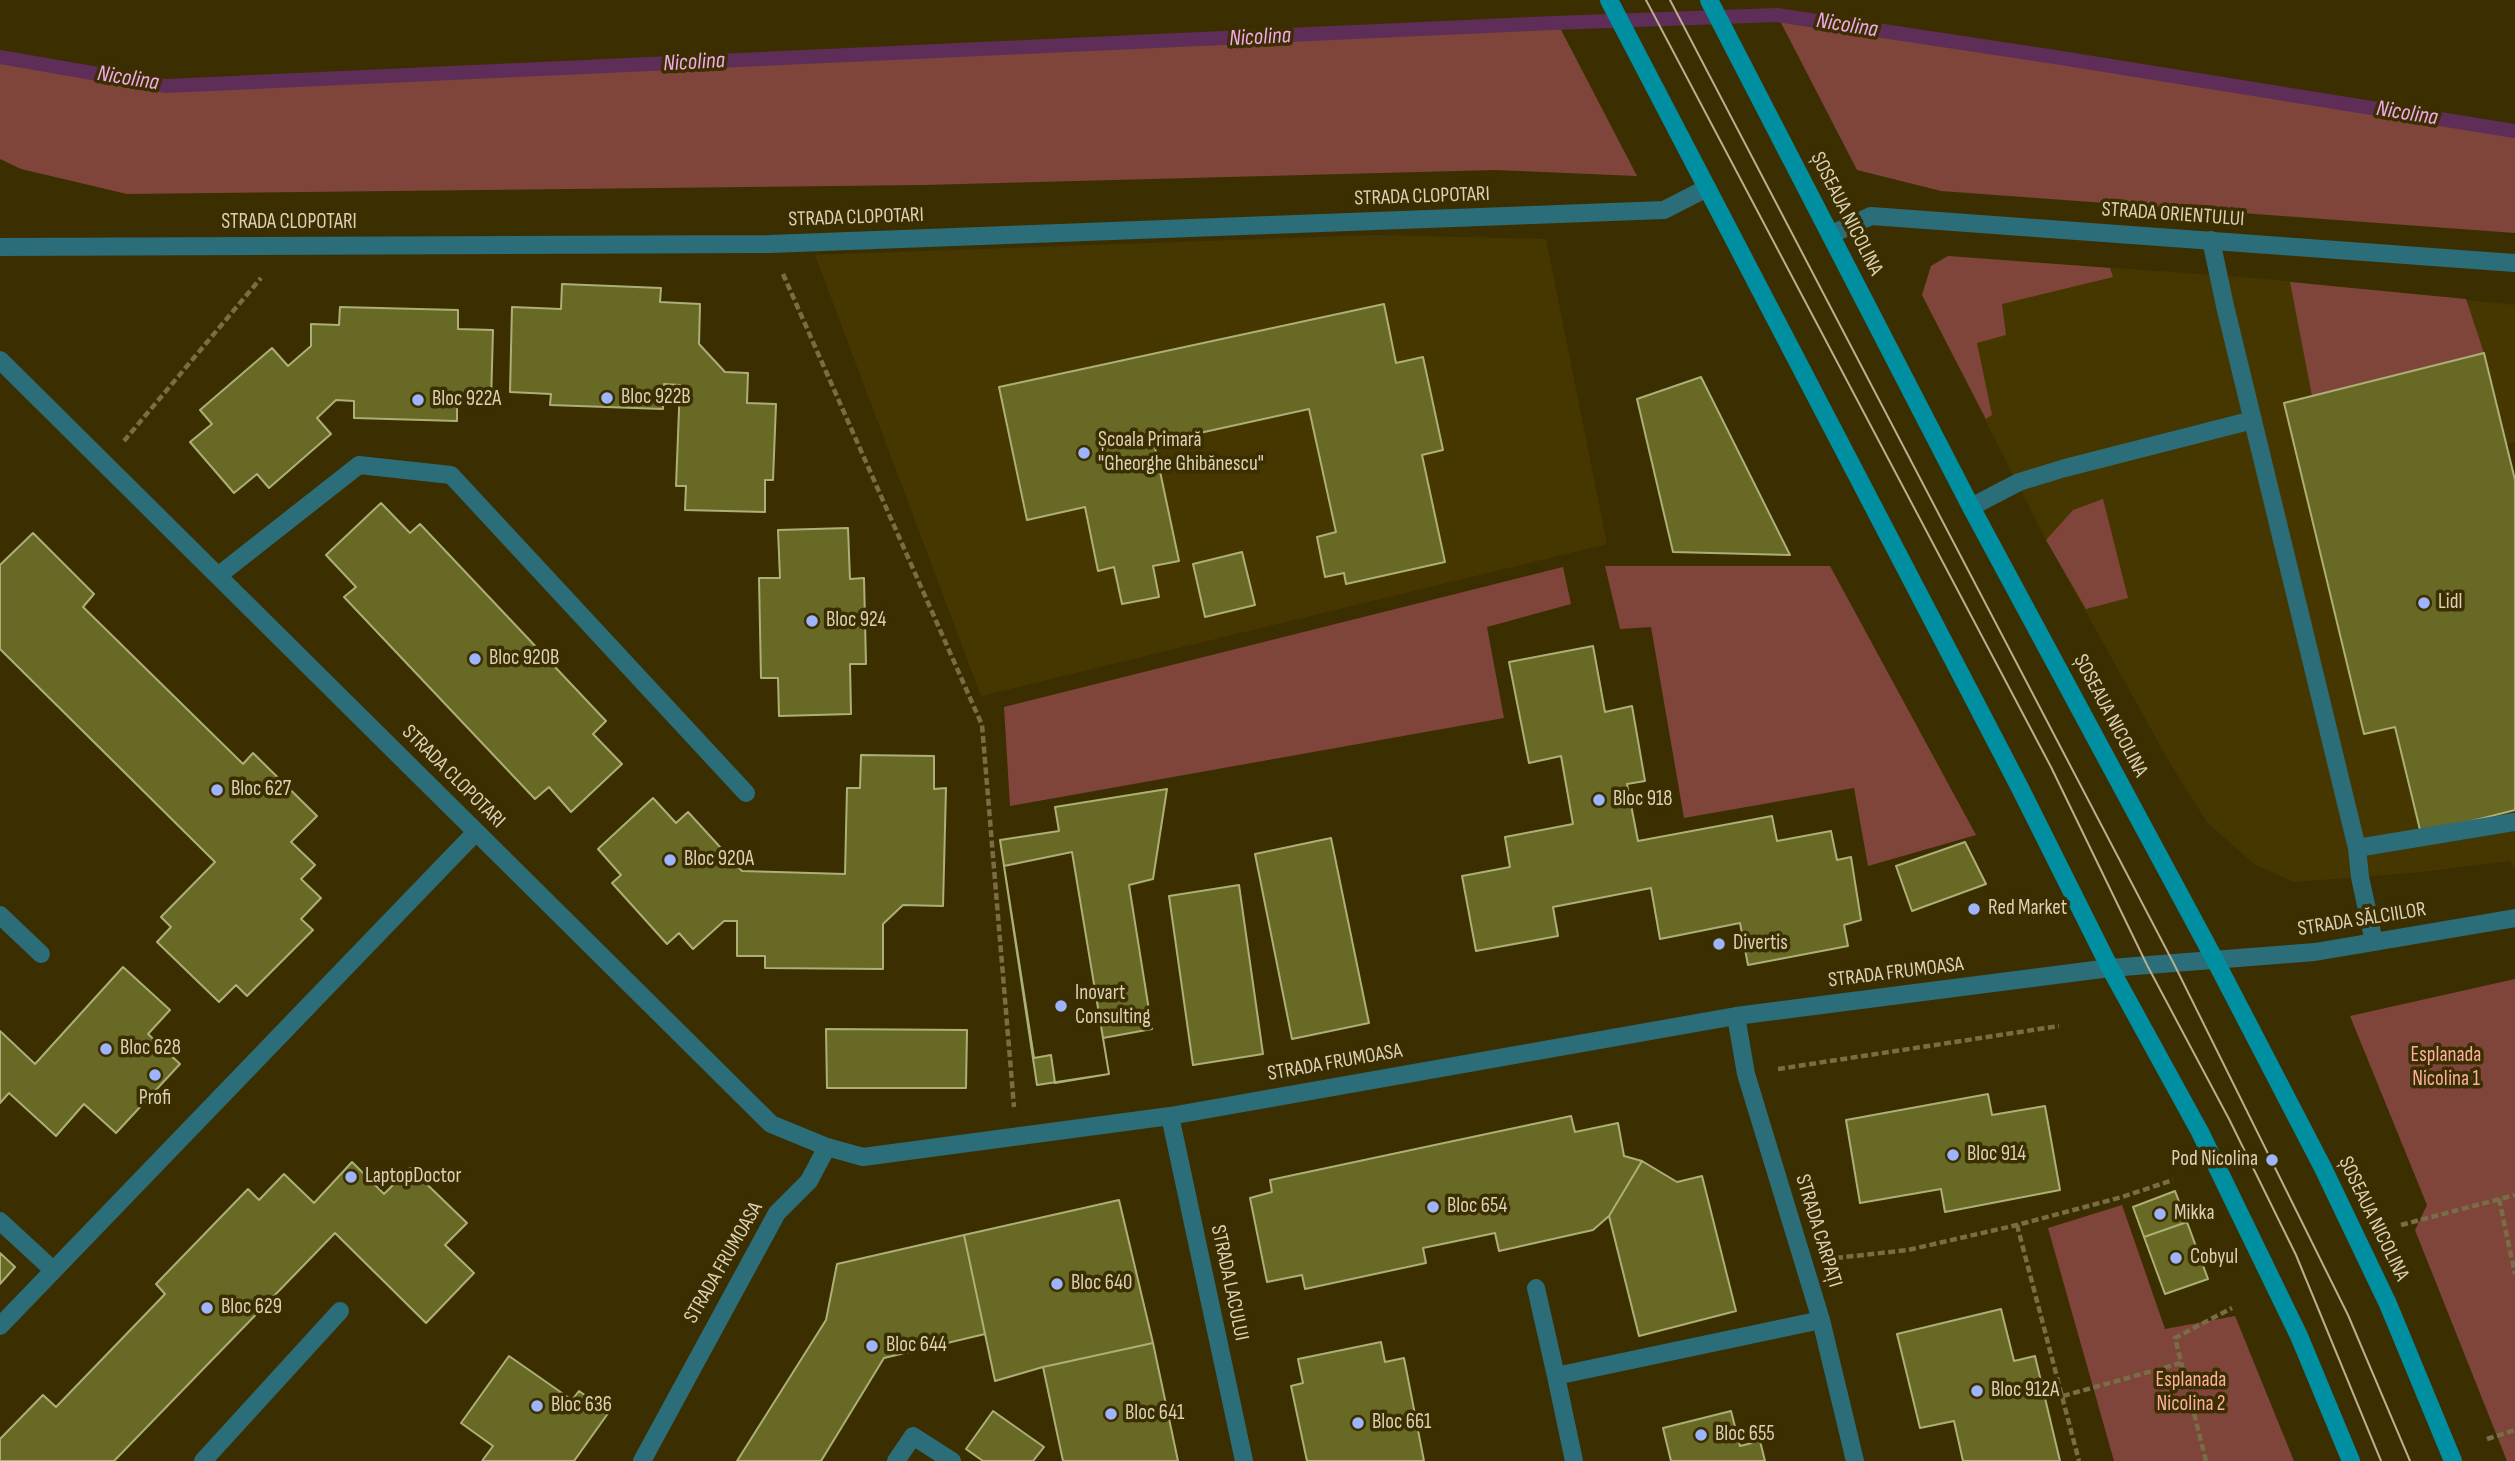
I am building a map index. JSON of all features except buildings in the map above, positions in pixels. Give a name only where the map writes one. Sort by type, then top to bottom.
[{"type":"main road","points":[[1609,0],[2013,774],[2110,968],[2206,1144],[2299,1336],[2351,1461]]},
{"type":"main road","name":"ȘOSEAUA NICOLINA","points":[[1709,0],[1971,507],[2215,960],[2323,1168],[2389,1304],[2453,1461]]},
{"type":"street","name":"STRADA CLOPOTARI","points":[[0,247],[770,244],[1664,210],[1707,188]]},
{"type":"street","name":"STRADA ORIENTULUI","points":[[1832,234],[1871,216],[2515,263]]},
{"type":"street","points":[[2211,240],[2357,848],[2360,877],[2374,942]]},
{"type":"street","name":"STRADA CLOPOTARI","points":[[0,360],[771,1124],[827,1147]]},
{"type":"street","points":[[1971,507],[2019,482],[2253,420]]},
{"type":"street","points":[[219,575],[359,465],[452,475],[746,793]]},
{"type":"street","points":[[2357,848],[2515,822]]},
{"type":"street","points":[[0,1326],[476,832]]},
{"type":"street","points":[[0,915],[41,954]]},
{"type":"street","name":"STRADA SĂLCIILOR","points":[[2215,960],[2315,952],[2515,918]]},
{"type":"street","name":"STRADA FRUMOASA","points":[[642,1461],[777,1213],[809,1181],[827,1147],[863,1157],[1170,1116],[1736,1016],[2110,968],[2215,960]]},
{"type":"street","name":"STRADA CARPAȚI","points":[[1736,1016],[1746,1074],[1821,1320],[1855,1461]]},
{"type":"street","name":"STRADA LACULUI","points":[[1170,1116],[1244,1461]]},
{"type":"street","points":[[0,1221],[53,1270]]},
{"type":"street","points":[[1536,1288],[1574,1461]]},
{"type":"street","points":[[203,1461],[340,1311]]},
{"type":"street","points":[[1556,1376],[1821,1320]]},
{"type":"street","points":[[896,1461],[913,1436],[952,1461]]},
{"type":"path","points":[[770,244],[982,725],[1016,1136]]},
{"type":"path","points":[[106,463],[288,246]]},
{"type":"path","points":[[1746,1074],[2059,1026]]},
{"type":"path","points":[[1804,1261],[1908,1250],[2017,1225],[2173,1180]]},
{"type":"path","points":[[2401,1225],[2515,1195]]},
{"type":"path","points":[[2499,1199],[2515,1275]]},
{"type":"path","points":[[2017,1225],[2079,1461]]},
{"type":"path","points":[[2206,1461],[2175,1338],[2232,1308]]},
{"type":"path","points":[[2063,1396],[2180,1363]]},
{"type":"path","points":[[2487,1439],[2515,1430]]},
{"type":"shaded area","points":[[1377,235],[1546,239],[1607,544],[981,696],[815,255]]},
{"type":"shaded area","points":[[1948,256],[2255,278],[2515,305],[2515,442],[2506,444],[2515,480],[2515,868],[2510,861],[2413,873],[2293,882],[2254,864],[2207,822],[2171,765],[2046,540],[1922,295],[1931,266]]},
{"type":"green space","points":[[1777,15],[2515,131],[2515,233],[1941,191],[1857,170]]},
{"type":"green space","points":[[1558,24],[1637,176],[1495,170],[923,185],[127,194],[21,169],[0,159],[0,57],[166,86]]},
{"type":"green space","points":[[1948,256],[2110,268],[2113,277],[2002,304],[2006,335],[1977,343],[1992,415],[1986,419],[1922,295],[1931,266]]},
{"type":"green space","points":[[2290,282],[2466,299],[2484,353],[2312,396]]},
{"type":"green space","points":[[2103,499],[2128,598],[2086,609],[2046,540],[2073,510]]},
{"type":"green space","points":[[1605,566],[1830,566],[1976,835],[1868,866],[1854,788],[1684,818],[1651,627],[1620,629]]},
{"type":"green space","points":[[1563,567],[1571,604],[1487,627],[1504,718],[1010,806],[1004,707]]},
{"type":"green space","name":"Esplanada Nicolina 1","points":[[2515,979],[2515,1461],[2507,1461],[2415,1230],[2427,1205],[2350,1016]]},
{"type":"green space","name":"Esplanada Nicolina 2","points":[[2122,1205],[2165,1329],[2235,1316],[2294,1461],[2114,1461],[2048,1228]]},
{"type":"waterway","name":"Nicolina","points":[[0,57],[166,86],[1777,15],[2515,131]]},
{"type":"tram line","points":[[1646,0],[2051,767],[2147,965],[2229,1119],[2296,1255],[2381,1461]]},
{"type":"tram line","points":[[1670,0],[2174,964],[2348,1315],[2410,1461]]},
{"type":"place","name":"Bloc 922B","points":[[607,398]]},
{"type":"place","name":"Bloc 922A","points":[[418,400]]},
{"type":"place","name":"Școala Primară \"Gheorghe Ghibănescu\"","points":[[1084,453]]},
{"type":"place","name":"Lidl","points":[[2424,603]]},
{"type":"place","name":"Bloc 924","points":[[812,621]]},
{"type":"place","name":"Bloc 920B","points":[[475,659]]},
{"type":"place","name":"Bloc 627","points":[[217,790]]},
{"type":"place","name":"Bloc 918","points":[[1599,800]]},
{"type":"place","name":"Bloc 920A","points":[[670,860]]},
{"type":"place","name":"Red Market","points":[[1974,909]]},
{"type":"place","name":"Divertis","points":[[1719,944]]},
{"type":"place","name":"Inovart Consulting","points":[[1061,1006]]},
{"type":"place","name":"Bloc 628","points":[[106,1049]]},
{"type":"place","name":"Profi","points":[[155,1075]]},
{"type":"place","name":"Bloc 914","points":[[1953,1155]]},
{"type":"place","name":"Pod Nicolina","points":[[2272,1160]]},
{"type":"place","name":"LaptopDoctor","points":[[351,1177]]},
{"type":"place","name":"Bloc 654","points":[[1433,1207]]},
{"type":"place","name":"Mikka","points":[[2160,1214]]},
{"type":"place","name":"Cobyul","points":[[2176,1258]]},
{"type":"place","name":"Bloc 640","points":[[1057,1284]]},
{"type":"place","name":"Bloc 629","points":[[207,1308]]},
{"type":"place","name":"Bloc 644","points":[[872,1346]]},
{"type":"place","name":"Bloc 912A","points":[[1977,1391]]},
{"type":"place","name":"Bloc 636","points":[[537,1406]]},
{"type":"place","name":"Bloc 641","points":[[1111,1414]]},
{"type":"place","name":"Bloc 661","points":[[1358,1423]]},
{"type":"place","name":"Bloc 655","points":[[1701,1435]]}]
